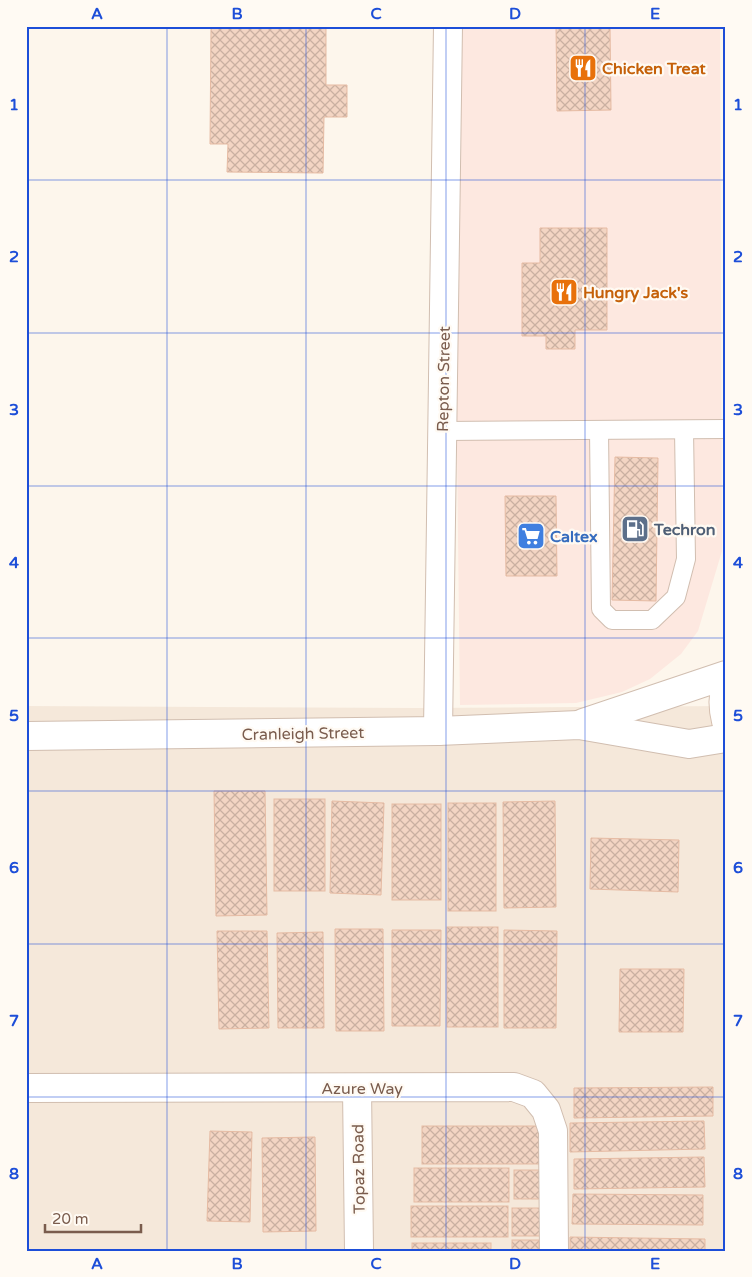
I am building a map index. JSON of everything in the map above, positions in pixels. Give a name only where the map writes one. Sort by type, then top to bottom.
[{"type":"street","name":"Repton Street","points":[[438,731],[448,26]]},
{"type":"street","name":"Cranleigh Street","points":[[579,724],[726,675]]},
{"type":"street","points":[[726,686],[723,694],[723,708],[726,722]]},
{"type":"street","name":"Cranleigh Street","points":[[26,736],[438,731],[579,724],[689,744],[726,738]]},
{"type":"street","name":"Azure Way","points":[[26,1088],[514,1087],[533,1094],[546,1110],[553,1131],[554,1251]]},
{"type":"street","name":"Topaz Road","points":[[357,1088],[359,1251]]},
{"type":"lane","points":[[442,431],[726,429]]},
{"type":"lane","points":[[599,430],[601,609],[612,620],[652,620],[676,597],[686,559],[684,430]]},
{"type":"shaded area","points":[[452,26],[720,26],[722,551],[698,631],[681,654],[650,679],[622,692],[576,703],[460,705]]},
{"type":"shaded area","points":[[26,706],[417,708],[726,706],[726,1251],[26,1251]]},
{"type":"building","points":[[211,26],[326,26],[326,85],[347,85],[347,117],[324,117],[323,173],[227,172],[228,144],[210,144]]},
{"type":"building","name":"Chicken Treat","points":[[556,26],[610,26],[611,110],[557,111]]},
{"type":"building","name":"Hungry Jack's","points":[[540,228],[607,228],[607,330],[575,330],[575,349],[546,349],[546,336],[522,336],[522,263],[540,263]]},
{"type":"building","name":"Techron","points":[[615,457],[658,458],[656,601],[612,600]]},
{"type":"building","name":"Caltex","points":[[505,496],[556,496],[557,576],[506,576]]},
{"type":"building","points":[[214,791],[265,791],[267,915],[216,916]]},
{"type":"building","points":[[274,799],[325,799],[325,891],[274,891]]},
{"type":"building","points":[[332,801],[384,803],[381,895],[330,893]]},
{"type":"building","points":[[555,801],[556,907],[504,908],[503,802]]},
{"type":"building","points":[[448,803],[496,803],[496,911],[448,911]]},
{"type":"building","points":[[392,804],[441,804],[441,900],[392,900]]},
{"type":"building","points":[[591,838],[679,840],[678,892],[590,889]]},
{"type":"building","points":[[447,927],[498,927],[498,1027],[447,1027]]},
{"type":"building","points":[[335,929],[383,929],[384,1031],[336,1031]]},
{"type":"building","points":[[392,930],[441,930],[440,1026],[392,1026]]},
{"type":"building","points":[[504,930],[557,931],[556,1028],[504,1028]]},
{"type":"building","points":[[217,931],[267,931],[269,1028],[219,1029]]},
{"type":"building","points":[[323,932],[324,1028],[278,1028],[277,933]]},
{"type":"building","points":[[620,969],[684,969],[683,1032],[619,1032]]},
{"type":"building","points":[[713,1087],[713,1116],[574,1118],[574,1088]]},
{"type":"building","points":[[704,1121],[705,1149],[570,1152],[570,1123]]},
{"type":"building","points":[[422,1126],[539,1126],[539,1164],[422,1164]]},
{"type":"building","points":[[210,1131],[252,1132],[250,1222],[207,1221]]},
{"type":"building","points":[[315,1137],[316,1231],[263,1232],[262,1138]]},
{"type":"building","points":[[704,1157],[705,1187],[574,1189],[574,1159]]},
{"type":"building","points":[[414,1168],[509,1168],[509,1202],[414,1202]]},
{"type":"building","points":[[514,1170],[541,1170],[541,1199],[514,1199]]},
{"type":"building","points":[[573,1194],[703,1195],[703,1225],[572,1224]]},
{"type":"building","points":[[411,1206],[508,1206],[508,1237],[411,1237]]},
{"type":"building","points":[[512,1208],[540,1208],[540,1236],[512,1236]]},
{"type":"building","points":[[570,1237],[705,1239],[705,1251],[570,1251]]},
{"type":"building","points":[[512,1240],[539,1240],[539,1251],[512,1251]]},
{"type":"building","points":[[412,1243],[491,1243],[491,1251],[412,1251]]},
{"type":"building","points":[[301,1250],[301,1251],[185,1251]]},
{"type":"place","name":"Chicken Treat","points":[[583,68]]},
{"type":"place","name":"Hungry Jack's","points":[[564,292]]},
{"type":"place","name":"Techron","points":[[635,529]]},
{"type":"place","name":"Caltex","points":[[531,536]]}]
